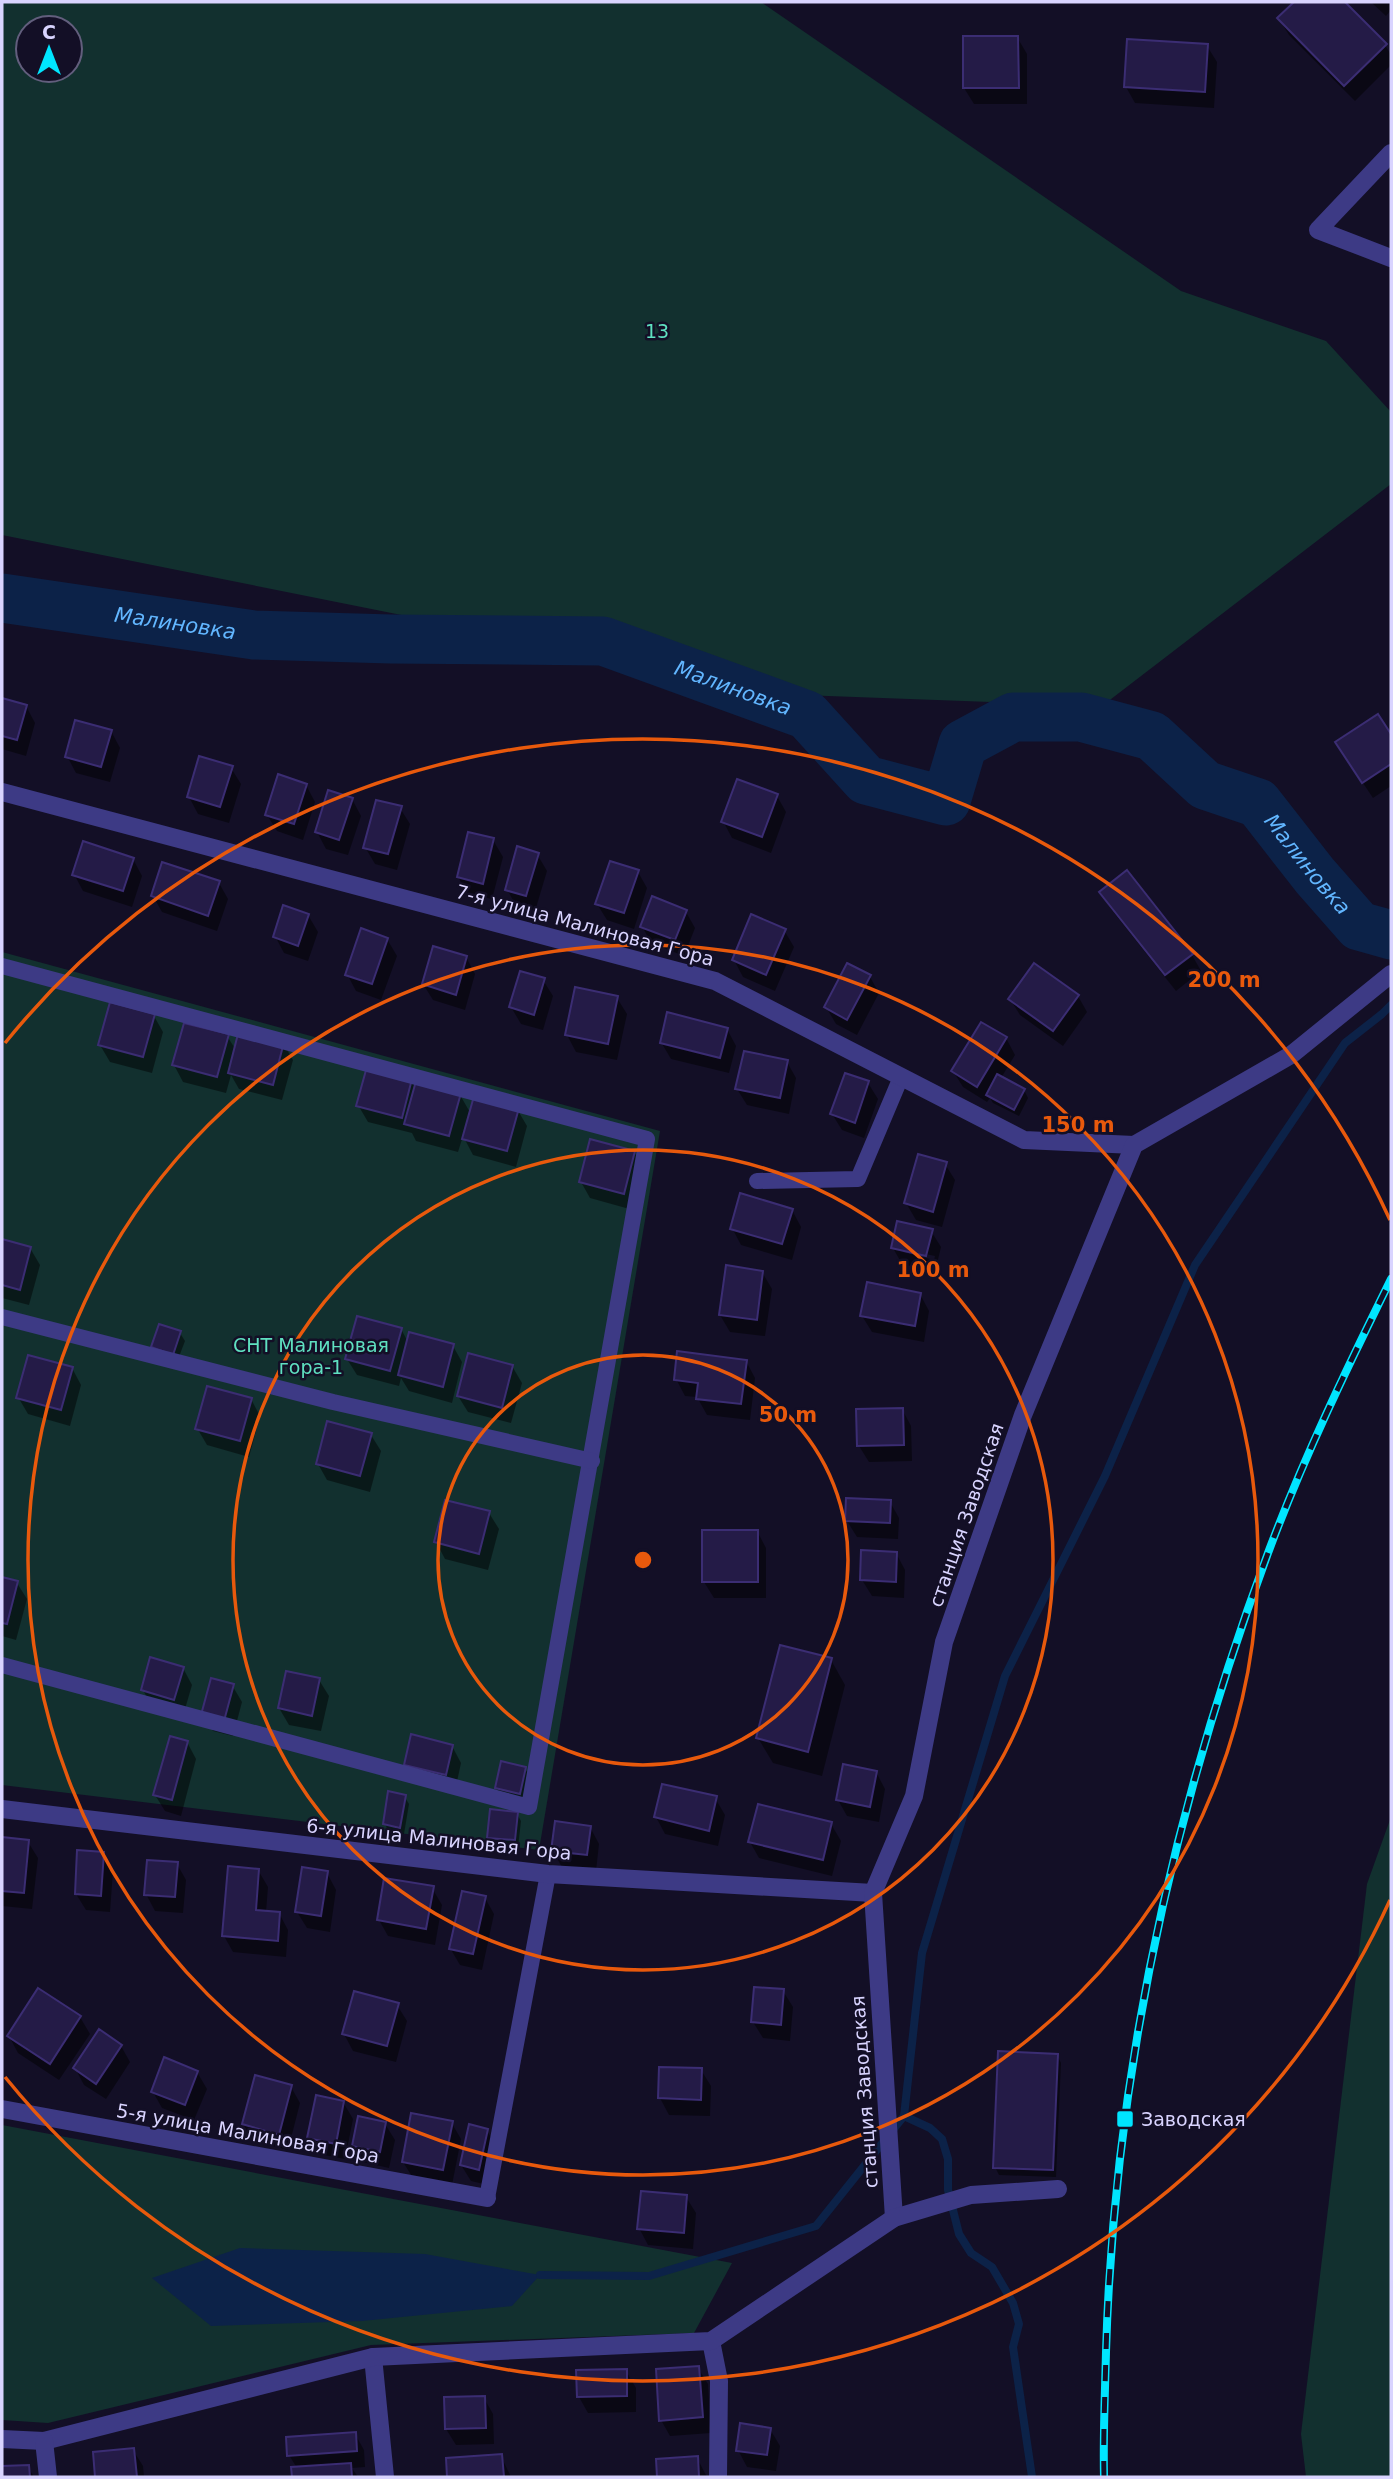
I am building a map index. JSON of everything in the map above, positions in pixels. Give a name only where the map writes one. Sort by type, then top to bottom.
[{"type":"street","points":[[1391,153],[1318,230],[1391,258]]},
{"type":"street","name":"7-я улица Малиновая Гора","points":[[2,792],[715,981],[1024,1140],[1134,1145]]},
{"type":"street","points":[[1134,1145],[1291,1055],[1391,974]]},
{"type":"street","name":"станция Заводская","points":[[894,2218],[873,1893],[914,1796],[944,1642],[1023,1415],[1134,1145]]},
{"type":"street","name":"6-я улица Малиновая Гора","points":[[2,1809],[548,1874],[873,1893]]},
{"type":"street","name":"5-я улица Малиновая Гора","points":[[2,2109],[487,2198]]},
{"type":"street","points":[[2,2439],[44,2441],[373,2357],[710,2342],[894,2218],[971,2195],[1058,2189]]},
{"type":"street","points":[[710,2342],[719,2381],[718,2477]]},
{"type":"street","points":[[373,2357],[385,2477]]},
{"type":"street","points":[[44,2441],[48,2477]]},
{"type":"lane","points":[[2,966],[646,1139],[592,1461],[529,1807],[2,1665]]},
{"type":"lane","points":[[757,1181],[858,1179],[901,1077]]},
{"type":"lane","points":[[2,1317],[333,1402],[592,1461]]},
{"type":"lane","points":[[487,2198],[548,1874]]},
{"type":"green space","name":"13","points":[[2,2],[761,2],[1181,291],[1326,341],[1391,412],[1391,484],[1102,706],[801,695],[2,535]]},
{"type":"green space","name":"СНТ Малиновая гора-1","points":[[2,952],[660,1131],[539,1850],[2,1785]]},
{"type":"green space","points":[[1391,1817],[1391,2477],[1306,2477],[1301,2434],[1367,1884]]},
{"type":"green space","points":[[2,2125],[732,2263],[694,2333],[371,2345],[48,2423],[2,2420]]},
{"type":"water","points":[[240,2248],[425,2254],[540,2275],[512,2306],[362,2321],[211,2326],[152,2278]]},
{"type":"building","points":[[1294,2],[1345,2],[1387,44],[1344,86],[1277,18]]},
{"type":"building","points":[[963,36],[1018,36],[1019,88],[963,88]]},
{"type":"building","points":[[1127,39],[1208,44],[1205,92],[1124,87]]},
{"type":"building","points":[[2,698],[27,705],[17,740],[2,736]]},
{"type":"building","points":[[1378,714],[1391,734],[1391,764],[1362,783],[1335,742]]},
{"type":"building","points":[[75,720],[112,730],[101,767],[65,757]]},
{"type":"building","points":[[199,756],[233,766],[220,807],[187,797]]},
{"type":"building","points":[[278,774],[307,784],[294,824],[265,815]]},
{"type":"building","points":[[737,779],[778,794],[762,837],[721,822]]},
{"type":"building","points":[[328,790],[353,798],[339,840],[315,832]]},
{"type":"building","points":[[376,800],[402,806],[388,854],[363,848]]},
{"type":"building","points":[[468,832],[494,838],[483,884],[457,877]]},
{"type":"building","points":[[83,841],[134,858],[123,891],[72,875]]},
{"type":"building","points":[[517,846],[539,853],[526,896],[505,890]]},
{"type":"building","points":[[610,861],[639,870],[624,913],[595,904]]},
{"type":"building","points":[[162,862],[220,881],[208,916],[151,896]]},
{"type":"building","points":[[1127,870],[1193,954],[1165,975],[1099,892]]},
{"type":"building","points":[[652,896],[687,910],[675,940],[640,927]]},
{"type":"building","points":[[283,905],[309,914],[298,946],[273,937]]},
{"type":"building","points":[[751,914],[786,929],[766,975],[732,960]]},
{"type":"building","points":[[361,928],[388,938],[372,984],[345,975]]},
{"type":"building","points":[[433,946],[467,956],[456,995],[422,984]]},
{"type":"building","points":[[847,963],[871,975],[847,1020],[824,1007]]},
{"type":"building","points":[[1034,963],[1079,995],[1053,1031],[1008,999]]},
{"type":"building","points":[[520,971],[545,978],[534,1015],[509,1007]]},
{"type":"building","points":[[575,987],[618,996],[608,1044],[565,1035]]},
{"type":"building","points":[[110,1002],[155,1014],[143,1057],[98,1045]]},
{"type":"building","points":[[667,1012],[728,1028],[720,1058],[660,1043]]},
{"type":"building","points":[[981,1022],[1007,1037],[977,1087],[951,1071]]},
{"type":"building","points":[[184,1023],[229,1034],[217,1077],[172,1065]]},
{"type":"building","points":[[239,1030],[284,1042],[273,1085],[228,1073]]},
{"type":"building","points":[[744,1051],[788,1060],[780,1098],[735,1089]]},
{"type":"building","points":[[368,1063],[413,1075],[402,1118],[356,1106]]},
{"type":"building","points":[[845,1073],[869,1081],[855,1123],[830,1114]]},
{"type":"building","points":[[997,1074],[1025,1089],[1014,1110],[986,1095]]},
{"type":"building","points":[[416,1081],[461,1093],[449,1136],[404,1124]]},
{"type":"building","points":[[474,1096],[519,1108],[507,1151],[462,1139]]},
{"type":"building","points":[[590,1139],[635,1151],[624,1194],[579,1182]]},
{"type":"building","points":[[918,1154],[947,1162],[933,1212],[904,1203]]},
{"type":"building","points":[[740,1193],[793,1209],[782,1244],[730,1229]]},
{"type":"building","points":[[897,1221],[933,1229],[926,1256],[891,1248]]},
{"type":"building","points":[[2,1239],[31,1247],[20,1290],[2,1285]]},
{"type":"building","points":[[726,1265],[763,1271],[757,1320],[719,1315]]},
{"type":"building","points":[[867,1282],[921,1293],[915,1326],[860,1316]]},
{"type":"building","points":[[357,1316],[402,1328],[390,1371],[345,1359]]},
{"type":"building","points":[[159,1324],[181,1331],[173,1355],[151,1347]]},
{"type":"building","points":[[409,1332],[454,1344],[443,1387],[398,1375]]},
{"type":"building","points":[[677,1351],[747,1360],[741,1404],[696,1399],[698,1383],[674,1380]]},
{"type":"building","points":[[468,1353],[513,1365],[502,1408],[457,1396]]},
{"type":"building","points":[[28,1355],[73,1367],[61,1410],[16,1398]]},
{"type":"building","points":[[207,1386],[252,1398],[240,1441],[195,1429]]},
{"type":"building","points":[[903,1408],[904,1445],[857,1446],[856,1409]]},
{"type":"building","points":[[327,1421],[372,1433],[360,1476],[316,1464]]},
{"type":"building","points":[[846,1498],[891,1500],[890,1523],[845,1521]]},
{"type":"building","points":[[445,1500],[490,1511],[479,1554],[434,1542]]},
{"type":"building","points":[[702,1530],[758,1530],[758,1582],[702,1582]]},
{"type":"building","points":[[861,1550],[897,1552],[896,1582],[860,1580]]},
{"type":"building","points":[[2,1577],[18,1581],[7,1624],[2,1623]]},
{"type":"building","points":[[780,1645],[832,1658],[808,1752],[756,1738]]},
{"type":"building","points":[[150,1657],[184,1667],[174,1700],[141,1690]]},
{"type":"building","points":[[286,1671],[320,1678],[312,1716],[278,1708]]},
{"type":"building","points":[[211,1678],[234,1684],[224,1721],[201,1715]]},
{"type":"building","points":[[411,1734],[453,1745],[446,1775],[404,1765]]},
{"type":"building","points":[[170,1736],[188,1741],[172,1800],[153,1795]]},
{"type":"building","points":[[501,1761],[526,1767],[520,1794],[495,1788]]},
{"type":"building","points":[[843,1764],[877,1771],[870,1807],[836,1800]]},
{"type":"building","points":[[662,1784],[717,1796],[709,1831],[654,1817]]},
{"type":"building","points":[[388,1791],[406,1795],[400,1828],[383,1824]]},
{"type":"building","points":[[758,1804],[832,1822],[823,1860],[748,1842]]},
{"type":"building","points":[[490,1809],[518,1812],[515,1840],[487,1838]]},
{"type":"building","points":[[555,1821],[591,1826],[587,1855],[551,1851]]},
{"type":"building","points":[[2,1837],[29,1840],[24,1893],[2,1891]]},
{"type":"building","points":[[77,1850],[104,1852],[101,1896],[75,1894]]},
{"type":"building","points":[[147,1860],[178,1862],[175,1897],[144,1895]]},
{"type":"building","points":[[228,1866],[259,1869],[256,1910],[280,1912],[278,1941],[222,1936]]},
{"type":"building","points":[[302,1867],[328,1871],[321,1916],[295,1912]]},
{"type":"building","points":[[384,1878],[434,1886],[426,1929],[377,1920]]},
{"type":"building","points":[[462,1891],[486,1896],[473,1954],[449,1949]]},
{"type":"building","points":[[754,1987],[784,1989],[781,2025],[751,2022]]},
{"type":"building","points":[[38,1988],[81,2016],[50,2064],[7,2036]]},
{"type":"building","points":[[354,1991],[399,2003],[387,2046],[342,2034]]},
{"type":"building","points":[[99,2029],[122,2045],[96,2084],[73,2068]]},
{"type":"building","points":[[998,2051],[1058,2054],[1053,2170],[993,2168]]},
{"type":"building","points":[[164,2057],[198,2071],[185,2105],[151,2092]]},
{"type":"building","points":[[659,2067],[702,2068],[701,2100],[658,2098]]},
{"type":"building","points":[[255,2075],[292,2085],[279,2135],[242,2124]]},
{"type":"building","points":[[316,2095],[344,2101],[336,2144],[307,2138]]},
{"type":"building","points":[[411,2113],[453,2121],[443,2170],[402,2162]]},
{"type":"building","points":[[358,2116],[386,2122],[380,2152],[352,2146]]},
{"type":"building","points":[[469,2124],[488,2129],[479,2170],[460,2165]]},
{"type":"building","points":[[641,2191],[687,2195],[684,2233],[637,2229]]},
{"type":"building","points":[[699,2366],[703,2417],[659,2421],[656,2369]]},
{"type":"building","points":[[627,2369],[627,2396],[577,2397],[576,2370]]},
{"type":"building","points":[[485,2396],[486,2428],[445,2429],[444,2397]]},
{"type":"building","points":[[740,2423],[771,2428],[767,2455],[736,2451]]},
{"type":"building","points":[[356,2432],[357,2451],[287,2456],[286,2437]]},
{"type":"building","points":[[134,2448],[137,2477],[95,2477],[93,2452]]},
{"type":"building","points":[[502,2454],[504,2477],[447,2477],[446,2458]]},
{"type":"building","points":[[698,2456],[699,2477],[657,2477],[656,2459]]},
{"type":"building","points":[[351,2463],[352,2477],[292,2477],[291,2467]]},
{"type":"building","points":[[29,2465],[30,2477],[2,2477],[2,2466]]},
{"type":"waterway","name":"Малиновка","points":[[2,598],[254,635],[603,641],[807,715],[866,780],[946,801],[963,744],[1013,717],[1081,717],[1152,736],[1205,785],[1258,803],[1315,876],[1359,926],[1391,935]]},
{"type":"waterway","points":[[540,2275],[649,2276],[816,2226],[904,2116],[922,1953],[1005,1676],[1105,1476],[1195,1265],[1345,1043],[1391,1005]]},
{"type":"waterway","points":[[904,2116],[930,2128],[942,2139],[948,2159],[948,2190],[959,2234],[971,2253],[992,2267],[1013,2303],[1019,2324],[1013,2347],[1032,2477]]},
{"type":"railway","points":[[1104,2477],[1111,2250],[1121,2148],[1154,1946],[1177,1846],[1234,1650],[1268,1553],[1311,1448],[1391,1279]]},
{"type":"place","name":"Заводская","points":[[1125,2119]]}]
